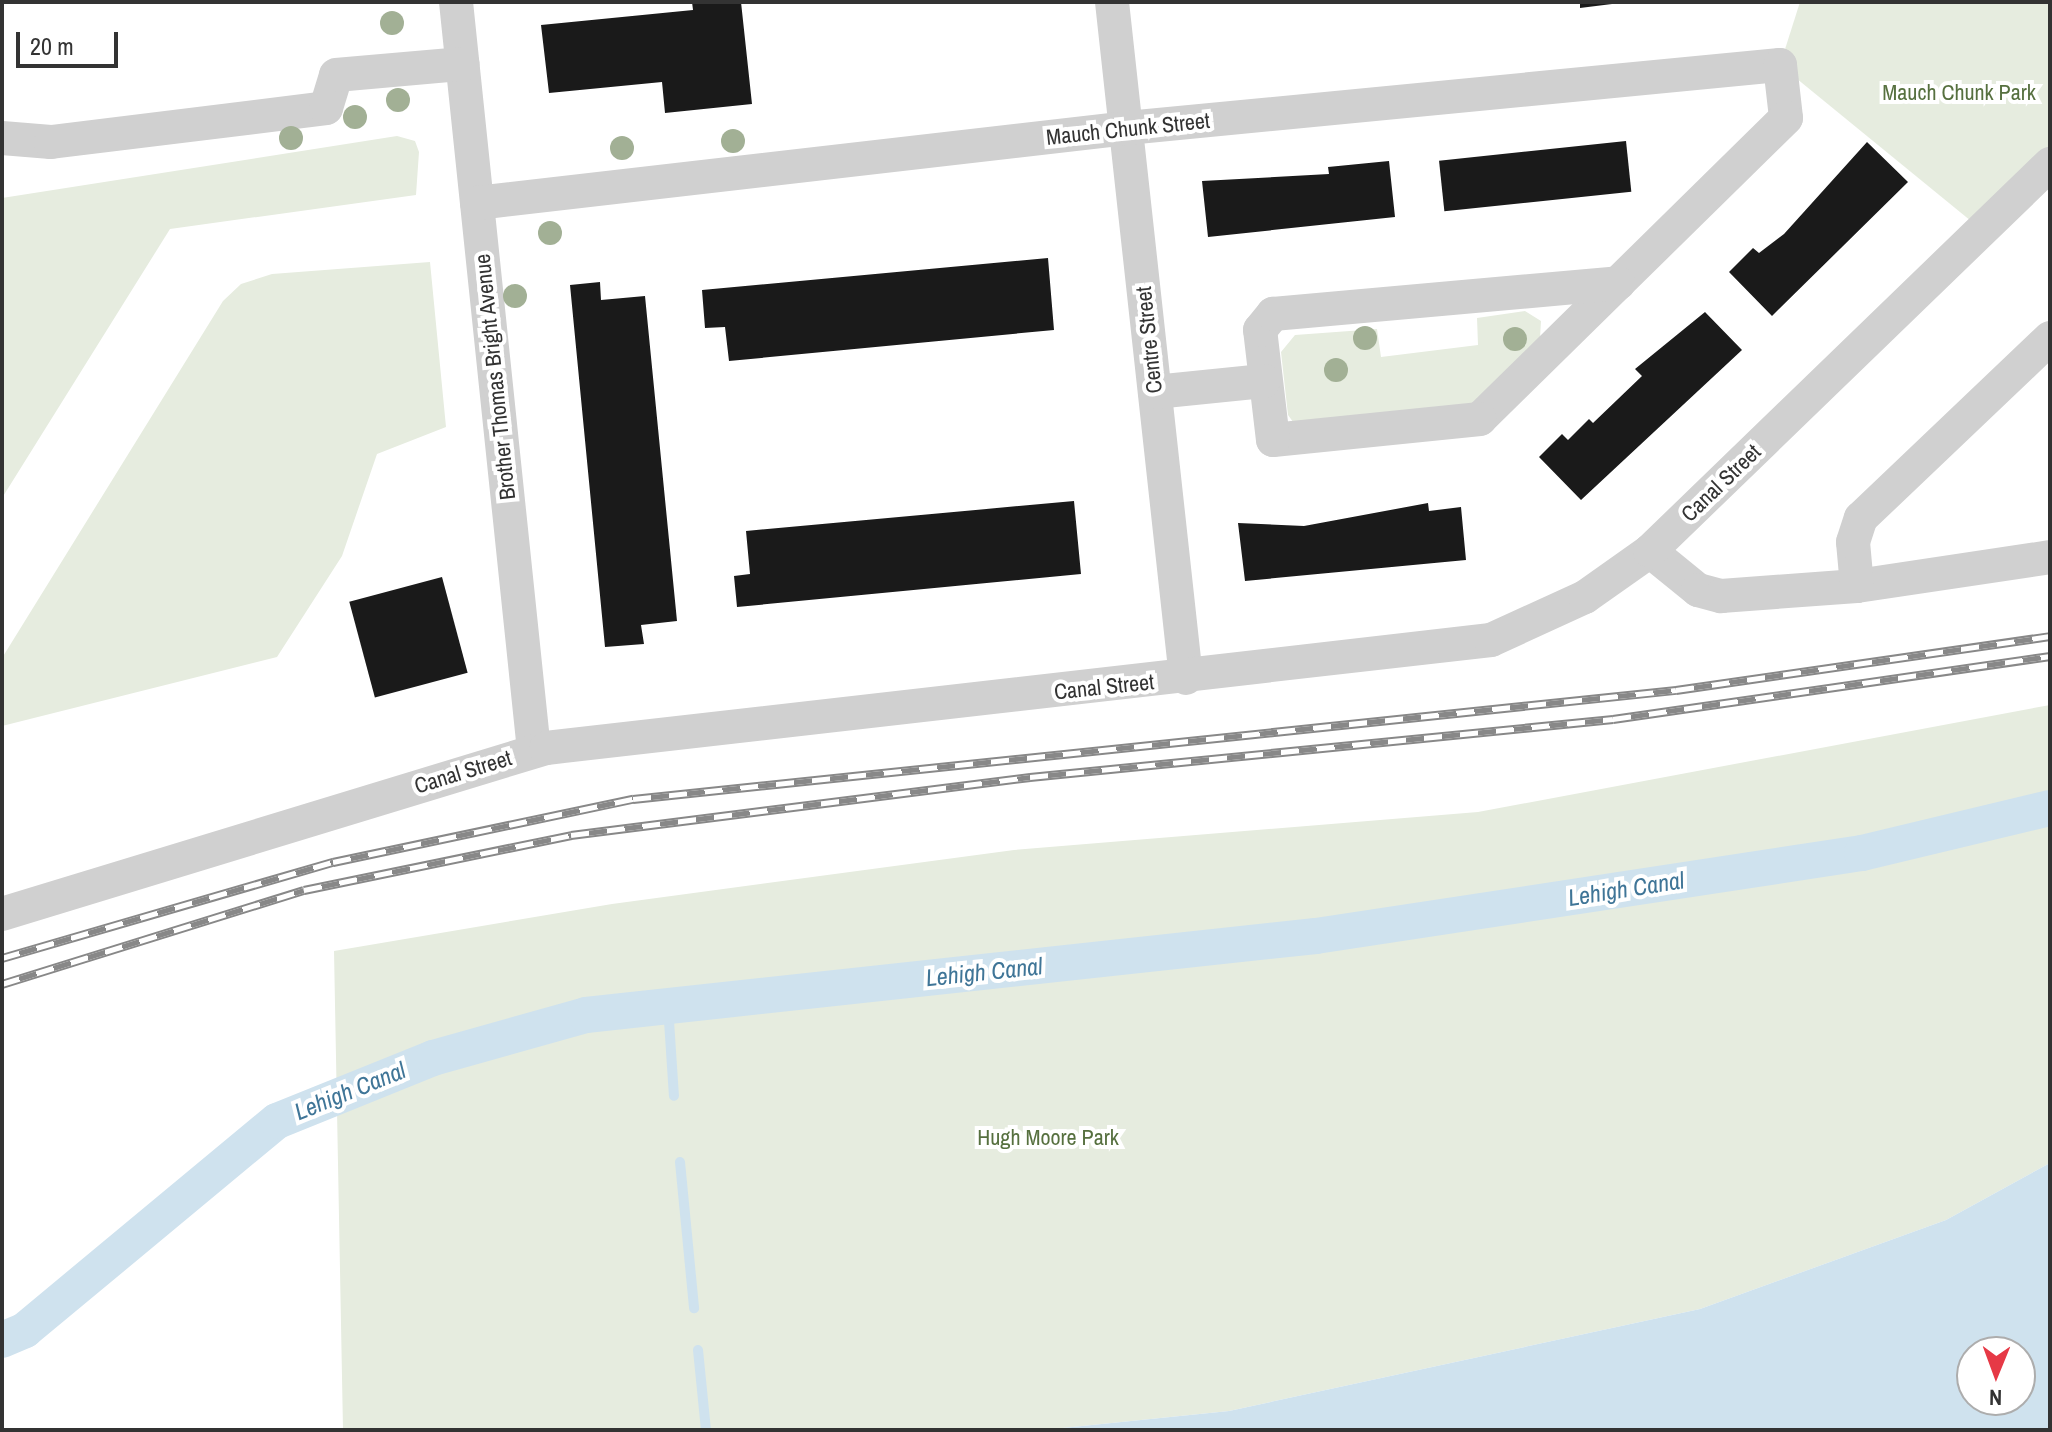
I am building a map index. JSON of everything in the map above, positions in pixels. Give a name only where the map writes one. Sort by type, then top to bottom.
[{"type":"street","name":"Brother Thomas Bright Avenue","points":[[456,2],[534,751]]},
{"type":"street","name":"Centre Street","points":[[1112,2],[1186,678]]},
{"type":"street","points":[[2,138],[51,142],[326,108],[336,75],[463,64]]},
{"type":"street","name":"Mauch Chunk Street","points":[[477,203],[1127,128],[1780,65],[1786,118],[1619,283]]},
{"type":"street","name":"Canal Street","points":[[2,914],[534,751],[1186,678],[1491,640],[1585,597],[1650,551],[2050,164]]},
{"type":"street","points":[[1619,283],[1471,425],[1282,443],[1268,429],[1260,330],[1273,314],[1619,283]]},
{"type":"street","points":[[1857,586],[1853,542],[1861,518],[2050,338]]},
{"type":"street","points":[[1155,392],[1263,381]]},
{"type":"street","points":[[1650,551],[1698,590],[1721,596],[1857,586],[2050,557]]},
{"type":"green space","name":"Mauch Chunk Park","points":[[1800,2],[2050,2],[2050,166],[1982,230],[1780,65]]},
{"type":"green space","points":[[397,136],[415,141],[419,152],[416,195],[170,229],[2,498],[2,198]]},
{"type":"green space","points":[[430,262],[446,427],[377,454],[342,556],[277,657],[2,726],[2,658],[223,301],[241,284],[272,274]]},
{"type":"green space","points":[[1525,311],[1541,321],[1540,338],[1471,406],[1296,426],[1288,415],[1281,352],[1295,335],[1377,329],[1381,357],[1478,345],[1477,318]]},
{"type":"green space","name":"Hugh Moore Park","points":[[2050,705],[2050,1163],[1946,1220],[1700,1309],[1229,1411],[1043,1430],[343,1430],[334,951],[612,904],[1014,850],[1478,812]]},
{"type":"water","points":[[2050,1163],[2050,1430],[1043,1430],[1229,1411],[1700,1309],[1946,1220]]},
{"type":"building","points":[[692,2],[741,2],[752,104],[665,113],[662,82],[549,93],[541,25],[693,10]]},
{"type":"building","points":[[1580,2],[1612,2],[1612,4],[1580,8]]},
{"type":"building","points":[[1626,141],[1631,192],[1444,211],[1439,161]]},
{"type":"building","points":[[1867,142],[1908,182],[1772,316],[1729,272],[1753,248],[1759,253],[1784,234]]},
{"type":"building","points":[[1389,161],[1395,217],[1208,237],[1202,181],[1329,174],[1328,167]]},
{"type":"building","points":[[1048,258],[1054,330],[729,361],[725,327],[705,328],[702,290]]},
{"type":"building","points":[[600,282],[601,300],[645,296],[677,621],[641,625],[644,644],[605,647],[570,285]]},
{"type":"building","points":[[1705,312],[1742,350],[1581,500],[1539,457],[1562,434],[1568,440],[1589,419],[1593,423],[1642,376],[1635,369]]},
{"type":"building","points":[[1074,501],[1081,574],[737,607],[734,576],[750,574],[746,531]]},
{"type":"building","points":[[1428,503],[1429,511],[1461,507],[1466,560],[1245,581],[1238,523],[1304,526]]},
{"type":"building","points":[[442,577],[468,673],[375,697],[349,602]]},
{"type":"waterway","name":"Lehigh Canal","points":[[2,1340],[25,1330],[277,1121],[433,1058],[586,1015],[1316,936],[1862,853],[2050,808]]},
{"type":"waterway","points":[[668,1006],[674,1096]]},
{"type":"waterway","points":[[680,1162],[694,1308]]},
{"type":"waterway","points":[[698,1350],[706,1430]]},
{"type":"railway","points":[[2,958],[333,862],[633,799],[1676,690],[2050,636]]},
{"type":"railway","points":[[2,984],[304,890],[571,835],[1030,777],[1613,719],[2050,656]]}]
